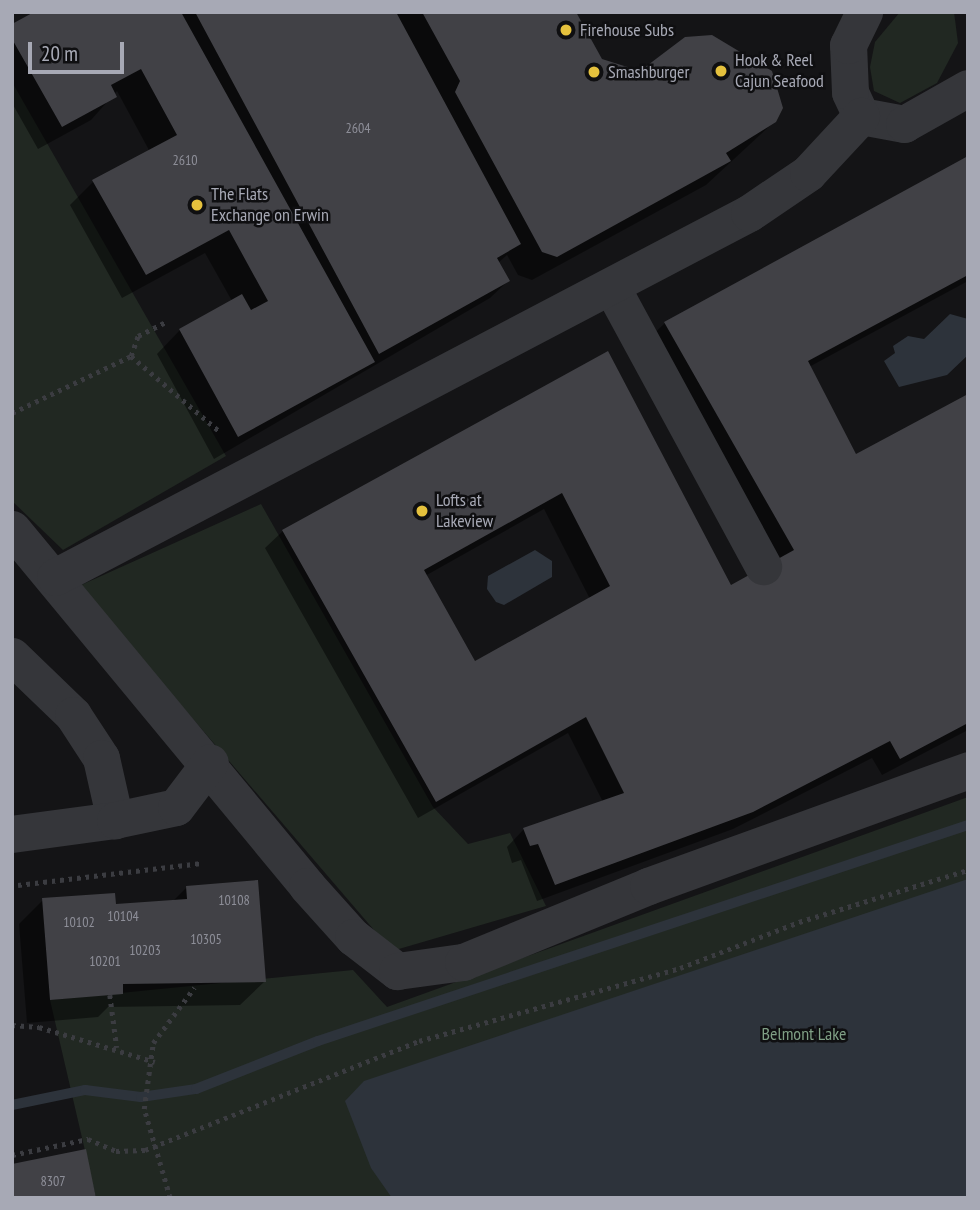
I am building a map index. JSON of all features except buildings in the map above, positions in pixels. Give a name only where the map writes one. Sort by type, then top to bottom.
[{"type":"street","points":[[860,116],[850,92],[848,45],[864,12]]},
{"type":"street","points":[[860,116],[904,124],[968,88]]},
{"type":"street","points":[[55,577],[749,213],[808,173],[860,116]]},
{"type":"street","points":[[611,286],[764,566]]},
{"type":"street","points":[[12,529],[210,762],[307,886],[353,937],[397,971],[476,958],[648,886],[968,770]]},
{"type":"street","points":[[12,656],[73,715],[101,758],[115,820]]},
{"type":"street","points":[[12,834],[115,820],[176,807],[210,762]]},
{"type":"path","points":[[12,413],[131,356],[138,336],[166,322]]},
{"type":"path","points":[[131,356],[219,431]]},
{"type":"path","points":[[18,885],[202,863]]},
{"type":"path","points":[[12,1154],[88,1139],[116,1151],[155,1147],[419,1041],[680,968],[799,922],[968,870]]},
{"type":"path","points":[[178,1198],[170,1196],[144,1109],[155,1062],[153,1043],[194,988]]},
{"type":"path","points":[[110,995],[117,1048]]},
{"type":"path","points":[[12,1025],[117,1048],[155,1062]]},
{"type":"green space","points":[[900,12],[954,12],[958,43],[937,83],[900,103],[874,91],[870,67],[875,42]]},
{"type":"green space","points":[[12,82],[226,456],[63,550],[12,501]]},
{"type":"green space","points":[[261,504],[433,807],[468,844],[510,833],[546,906],[392,951],[79,586]]},
{"type":"green space","name":"Belmont Lake","points":[[968,797],[968,1198],[96,1198],[50,1000],[353,970],[387,1007]]},
{"type":"shaded area","points":[[950,314],[968,319],[968,355],[947,375],[899,387],[884,361],[895,353],[893,346],[908,336],[924,339]]},
{"type":"shaded area","points":[[535,550],[552,561],[552,577],[504,605],[496,602],[487,589],[488,576]]},
{"type":"shaded area","points":[[968,879],[968,1198],[392,1198],[371,1168],[345,1101],[364,1081]]},
{"type":"waterway","points":[[12,1105],[85,1090],[141,1097],[196,1089],[318,1041],[968,825]]},
{"type":"place","name":"Firehouse Subs","points":[[566,30]]},
{"type":"place","name":"Hook & Reel Cajun Seafood","points":[[721,71]]},
{"type":"place","name":"Smashburger","points":[[594,72]]},
{"type":"place","name":"The Flats Exchange on Erwin","points":[[197,205]]},
{"type":"place","name":"Lofts at Lakeview","points":[[422,511]]}]
